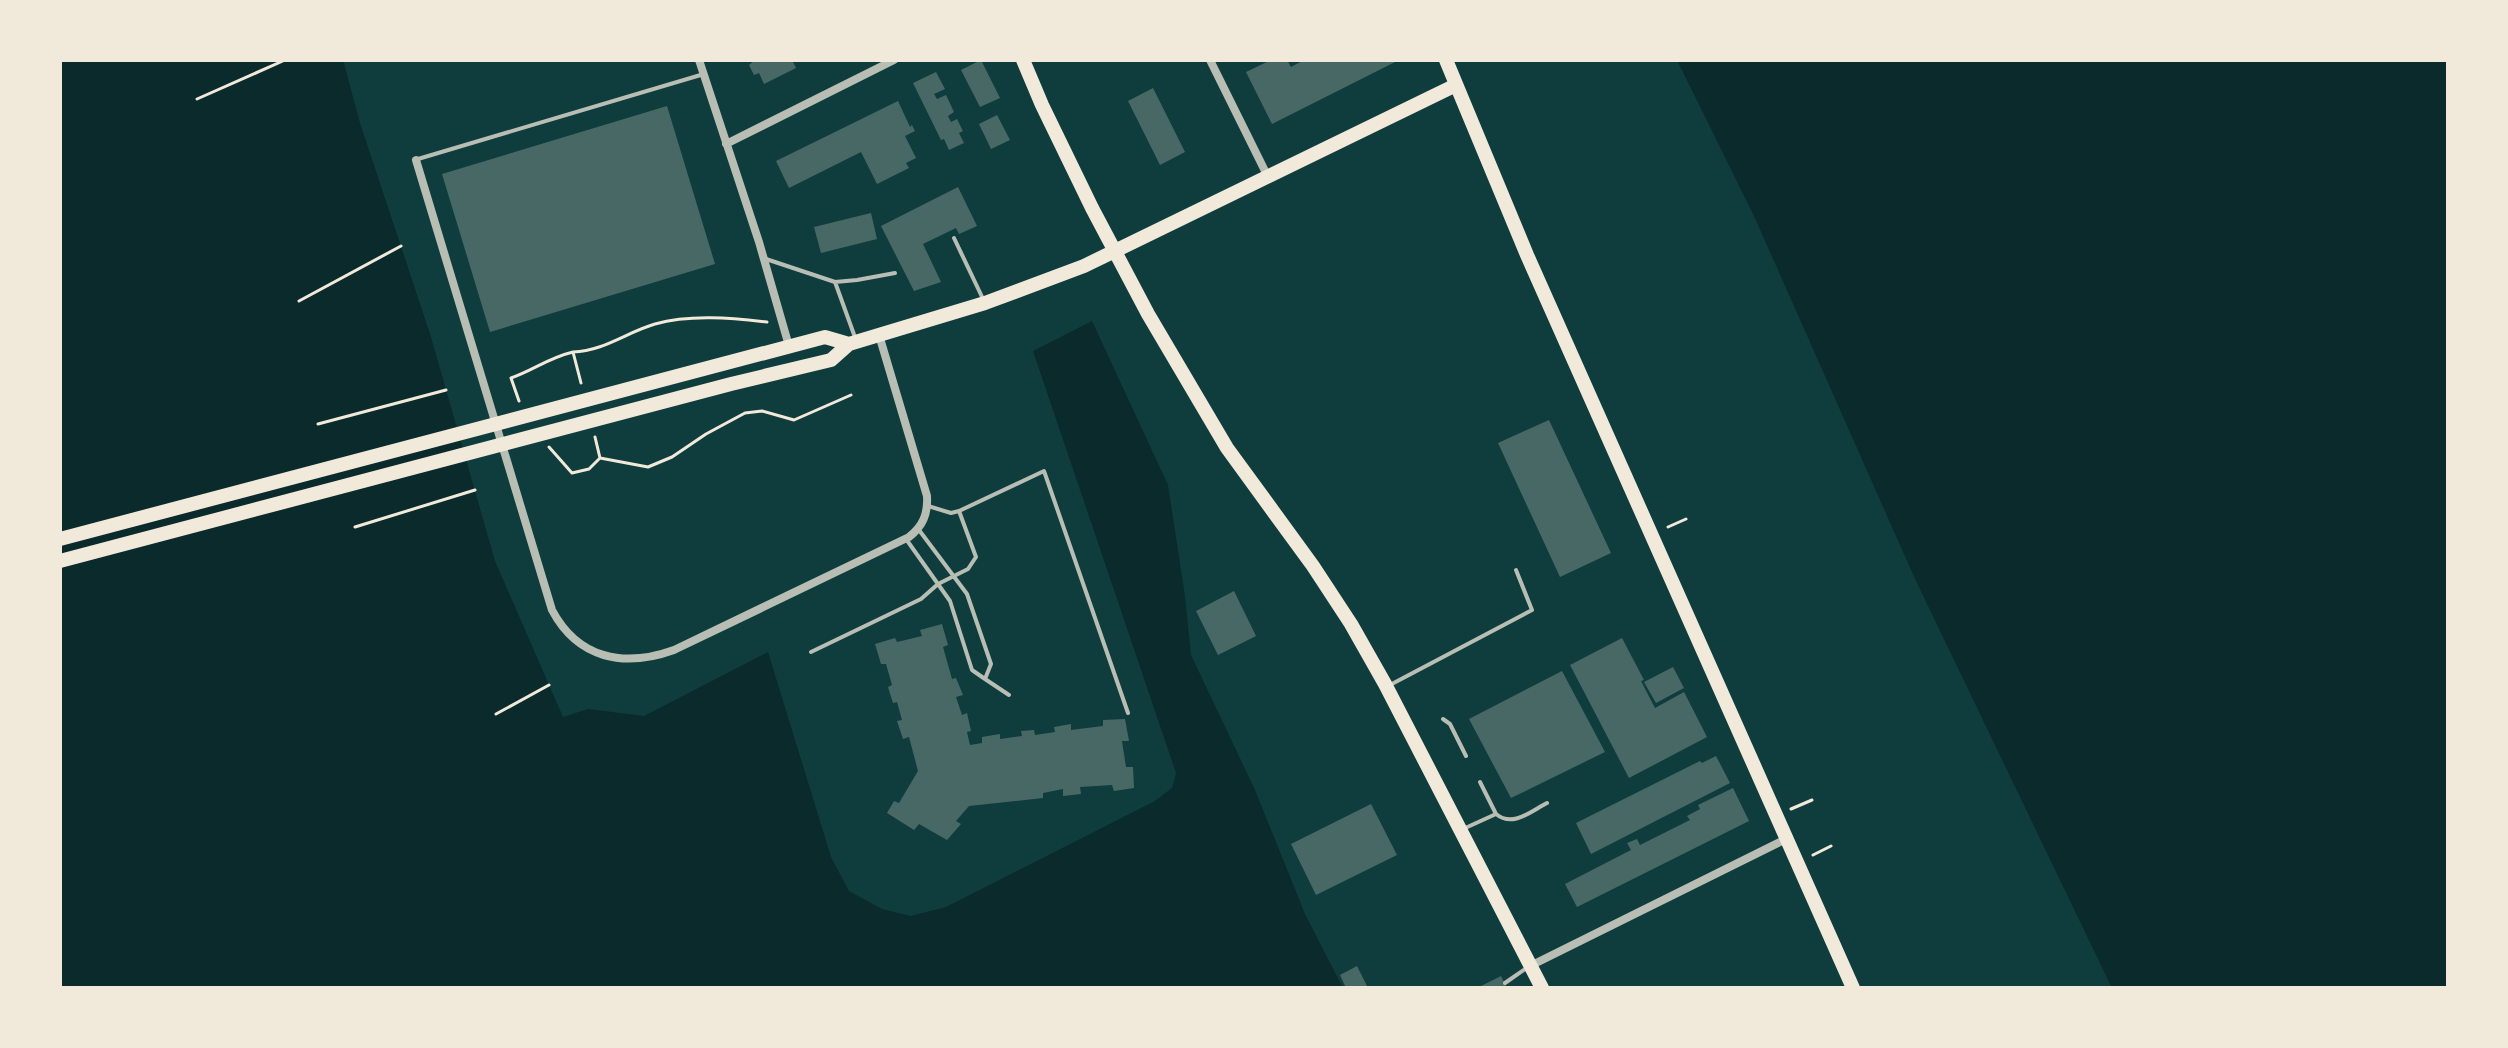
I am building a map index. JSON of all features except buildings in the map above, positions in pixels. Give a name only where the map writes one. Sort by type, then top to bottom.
[{"type":"main road","points":[[1023,60],[1115,252],[1220,436],[1330,589],[1386,687],[1542,988]]},
{"type":"main road","points":[[1446,60],[1527,255],[1853,988]]},
{"type":"main road","points":[[60,561],[831,360],[853,342],[985,303],[1084,266],[1456,85]]},
{"type":"main road","points":[[60,539],[825,337],[853,342]]},
{"type":"street","points":[[699,60],[764,258],[789,346]]},
{"type":"street","points":[[726,144],[894,60]]},
{"type":"street","points":[[1210,60],[1268,177]]},
{"type":"street","points":[[416,160],[547,596],[558,622],[590,650],[617,659],[659,656],[906,539],[918,529],[928,506],[925,487],[879,335]]},
{"type":"street","points":[[1530,966],[1786,839]]},
{"type":"lane","points":[[416,160],[704,74]]},
{"type":"lane","points":[[954,238],[985,303]]},
{"type":"lane","points":[[764,258],[835,282],[895,273]]},
{"type":"lane","points":[[835,282],[853,342]]},
{"type":"lane","points":[[928,506],[951,513],[959,511],[1044,471],[1128,713]]},
{"type":"lane","points":[[811,652],[921,599],[938,584],[968,569],[976,557],[959,511]]},
{"type":"lane","points":[[918,529],[967,594],[991,664],[985,679]]},
{"type":"lane","points":[[906,539],[950,601],[972,670],[1009,695]]},
{"type":"lane","points":[[1386,687],[1532,610],[1516,570]]},
{"type":"lane","points":[[1443,719],[1450,724],[1466,756]]},
{"type":"lane","points":[[1480,782],[1496,814],[1504,821],[1512,821],[1547,803]]},
{"type":"lane","points":[[1461,830],[1496,814]]},
{"type":"lane","points":[[1505,983],[1530,966]]},
{"type":"path","points":[[197,99],[285,60]]},
{"type":"path","points":[[299,301],[401,246]]},
{"type":"path","points":[[573,352],[606,346],[669,321],[734,319],[768,322]]},
{"type":"path","points":[[318,424],[446,390]]},
{"type":"path","points":[[355,527],[475,490]]},
{"type":"path","points":[[1668,527],[1686,519]]},
{"type":"path","points":[[496,714],[549,685]]},
{"type":"path","points":[[1791,809],[1812,800]]},
{"type":"path","points":[[1812,855],[1831,846]]},
{"type":"water","points":[[60,60],[343,60],[360,123],[431,337],[495,561],[563,717],[588,709],[644,716],[768,652],[831,857],[849,891],[882,909],[911,916],[946,907],[1155,801],[1172,788],[1176,773],[1033,351],[1092,321],[1168,485],[1191,655],[1255,790],[1305,914],[1343,988],[60,988]]},
{"type":"water","points":[[1677,60],[2448,60],[2448,988],[2112,988],[1916,581],[1754,216]]}]
